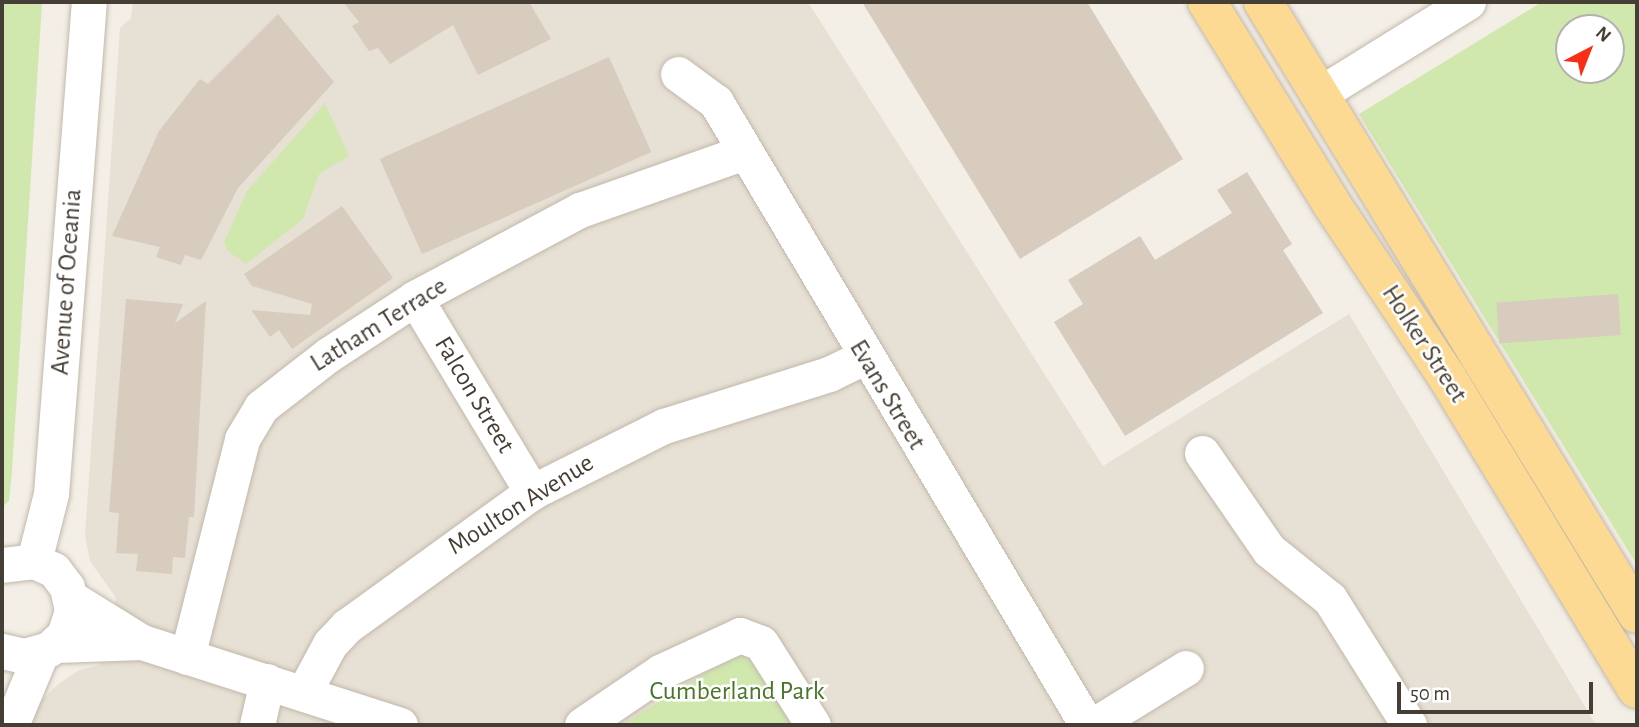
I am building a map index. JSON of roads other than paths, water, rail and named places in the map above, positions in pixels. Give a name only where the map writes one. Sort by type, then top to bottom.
[{"type":"main road","name":"Holker Street","points":[[1208,2],[1447,377],[1637,689]]},
{"type":"main road","name":"Holker Street","points":[[1264,2],[1637,614]]},
{"type":"main road","points":[[1280,118],[1321,93]]},
{"type":"street","name":"Avenue of Oceania","points":[[18,563],[51,494],[89,2]]},
{"type":"street","points":[[1321,93],[1468,2]]},
{"type":"street","name":"Evans Street","points":[[678,74],[716,102],[864,357],[1087,725]]},
{"type":"street","name":"Latham Terrace","points":[[187,657],[250,422],[307,370],[415,298],[580,210],[745,152]]},
{"type":"street","name":"Falcon Street","points":[[415,298],[532,492]]},
{"type":"street","name":"Moulton Avenue","points":[[304,692],[330,644],[347,626],[532,492],[664,426],[829,374],[864,357]]},
{"type":"street","points":[[1202,453],[1269,550],[1330,599],[1409,725]]},
{"type":"street","points":[[18,563],[61,578],[71,597],[142,642],[400,725]]},
{"type":"street","points":[[11,725],[48,649],[70,623],[71,597]]},
{"type":"street","points":[[582,725],[660,672],[740,635],[761,643],[813,725]]},
{"type":"street","points":[[2,651],[15,656],[48,649],[142,642]]},
{"type":"street","points":[[1094,725],[1186,668]]},
{"type":"street","points":[[257,725],[267,681]]},
{"type":"park label","name":"Cumberland Park","points":[[737,692]]}]
